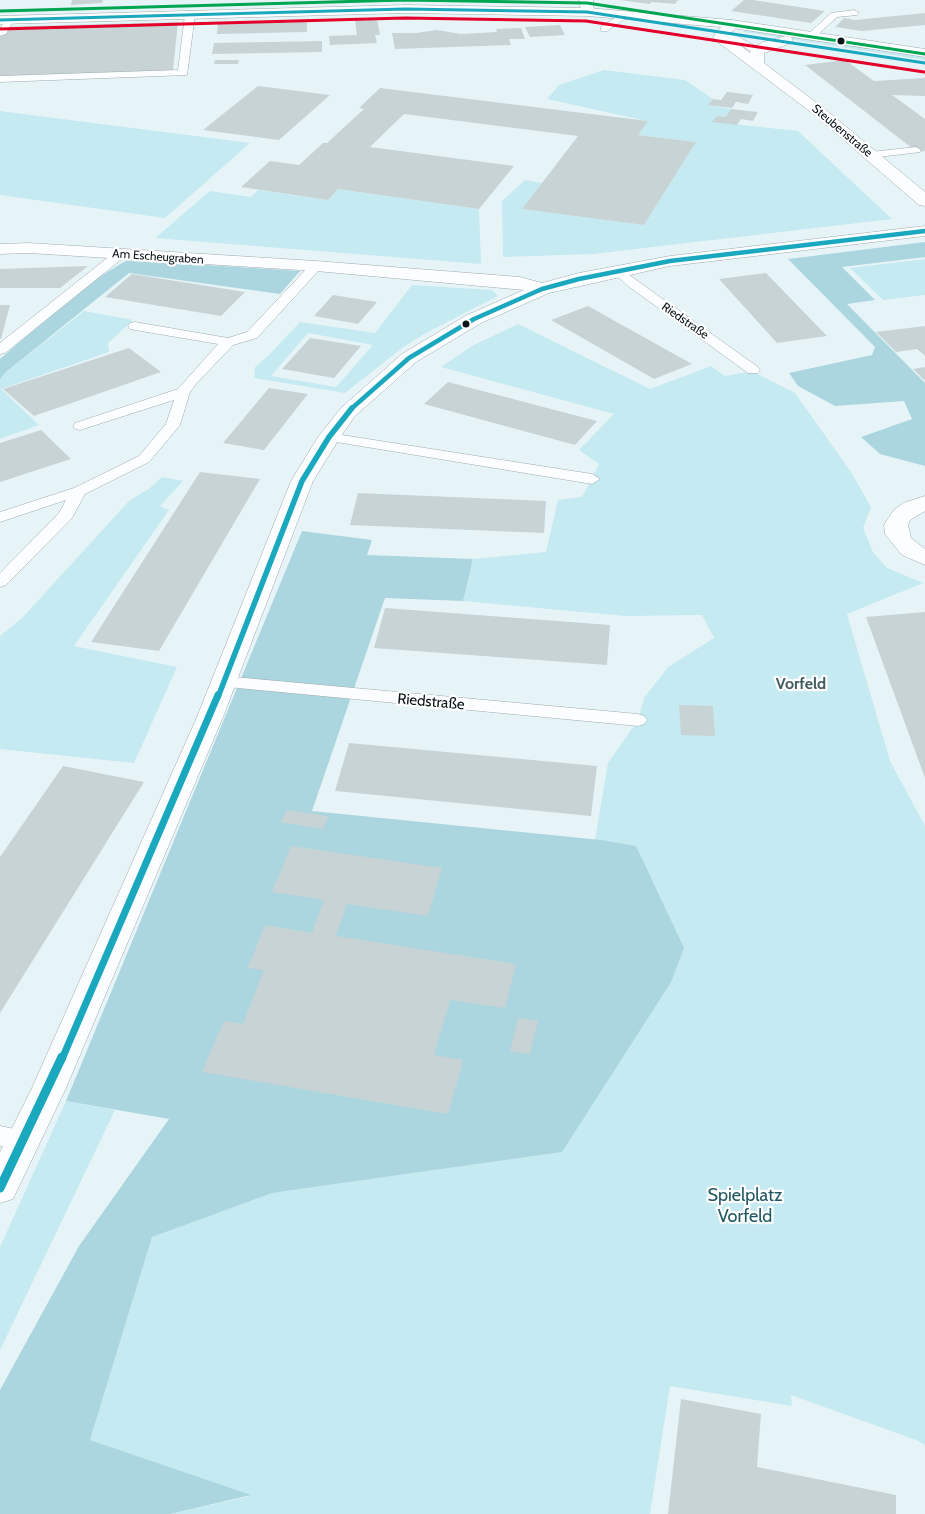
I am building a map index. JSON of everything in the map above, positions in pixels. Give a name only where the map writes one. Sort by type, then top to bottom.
[{"type":"street","points":[[587,6],[621,18],[811,36],[925,53]]},
{"type":"street","points":[[4,20],[587,6],[729,28],[786,40],[925,63]]},
{"type":"street","name":"Steubenstraße","points":[[729,28],[720,37],[758,57],[925,201]]},
{"type":"street","points":[[758,57],[768,45],[786,40]]},
{"type":"street","points":[[0,1188],[12,1138],[223,682],[302,481],[329,436],[348,412],[409,358],[474,319],[542,289],[618,271],[729,253],[925,231]]},
{"type":"street","name":"Am Escheugraben","points":[[0,249],[29,248],[316,266],[520,283],[542,289]]},
{"type":"street","points":[[925,503],[911,508],[901,516],[896,525],[897,534],[902,542],[910,550],[925,558]]},
{"type":"lane","points":[[811,36],[834,15],[854,13]]},
{"type":"lane","points":[[0,78],[184,73],[190,15]]},
{"type":"lane","points":[[604,29],[621,18]]},
{"type":"lane","points":[[0,32],[3,32],[4,20]]},
{"type":"lane","points":[[876,159],[917,154]]},
{"type":"lane","points":[[0,350],[120,254]]},
{"type":"lane","points":[[135,326],[228,342],[252,335],[316,266]]},
{"type":"lane","name":"Riedstraße","points":[[618,271],[753,370]]},
{"type":"lane","points":[[0,517],[78,491],[144,459],[173,425],[183,392],[228,342]]},
{"type":"lane","points":[[80,426],[183,392]]},
{"type":"lane","points":[[329,436],[592,479]]},
{"type":"lane","points":[[0,582],[66,515],[78,491]]},
{"type":"lane","name":"Riedstraße","points":[[223,682],[638,720]]},
{"type":"green space","points":[[746,28],[925,55],[925,60],[743,32]]},
{"type":"green space","points":[[604,70],[685,80],[713,99],[709,105],[731,109],[726,117],[717,116],[713,122],[798,131],[892,219],[593,254],[503,257],[502,201],[525,180],[542,183],[523,209],[644,225],[696,142],[638,135],[647,121],[547,99],[559,85]]},
{"type":"green space","points":[[0,111],[250,143],[165,218],[0,195]]},
{"type":"green space","points":[[338,189],[479,209],[481,264],[155,238],[210,191],[251,197],[258,190],[328,200]]},
{"type":"green space","points":[[925,259],[925,295],[883,300],[850,268]]},
{"type":"green space","points":[[412,285],[492,290],[498,296],[424,334],[402,348],[345,393],[254,378],[255,367],[300,322],[375,333]],"holes":[[[308,333],[373,345],[336,387],[271,376]]]},
{"type":"green space","points":[[84,311],[133,320],[108,343],[109,352],[1,389],[39,425],[0,439],[0,379],[6,372]]},
{"type":"green space","name":"Spielplatz Vorfeld","points":[[518,324],[650,389],[711,366],[725,376],[752,371],[795,393],[851,472],[871,507],[863,528],[873,552],[887,568],[923,583],[847,614],[890,761],[925,826],[925,1445],[916,1440],[791,1395],[792,1406],[670,1386],[650,1514],[170,1514],[250,1496],[90,1440],[152,1237],[156,1236],[165,1196],[287,1191],[561,1152],[654,887],[636,846],[595,840],[608,763],[638,720],[644,698],[668,667],[714,638],[702,615],[625,616],[463,601],[473,559],[546,552],[558,500],[582,497],[599,464],[579,450],[614,414],[441,367],[472,346]]},
{"type":"green space","points":[[162,477],[183,481],[160,506],[169,510],[74,646],[177,667],[134,763],[0,749],[0,636],[23,617],[129,501],[150,488]]},
{"type":"green space","points":[[66,1101],[115,1110],[0,1350],[0,1247]]},
{"type":"shaded area","points":[[925,242],[925,257],[842,267],[875,300],[847,304],[925,383],[925,466],[880,454],[861,437],[912,419],[904,401],[835,406],[798,386],[789,373],[872,355],[875,347],[788,259]]},
{"type":"shaded area","points":[[127,260],[300,271],[280,294],[129,273],[6,372],[0,379],[0,359],[86,285]]},
{"type":"shaded area","points":[[302,531],[372,540],[367,555],[473,559],[463,601],[385,598],[312,811],[601,840],[636,846],[684,948],[671,982],[562,1152],[272,1193],[152,1237],[90,1440],[251,1495],[170,1514],[0,1514],[0,1390],[79,1246],[169,1119],[66,1101]]},
{"type":"building","points":[[72,0],[103,0],[102,3],[71,5]]},
{"type":"building","points":[[620,0],[678,0],[675,4],[652,2],[649,4]]},
{"type":"building","points":[[744,0],[825,11],[811,23],[731,11]]},
{"type":"building","points":[[925,13],[925,25],[862,31],[835,27],[844,18],[855,20]]},
{"type":"building","points":[[377,19],[380,35],[375,35],[377,43],[330,45],[329,36],[357,35],[355,20]]},
{"type":"building","points":[[178,22],[173,70],[0,81],[0,27]]},
{"type":"building","points":[[307,22],[307,32],[217,34],[218,23]]},
{"type":"building","points":[[560,25],[565,35],[530,37],[525,27]]},
{"type":"building","points":[[521,28],[525,39],[509,39],[511,45],[395,49],[392,33],[416,33],[437,30],[461,34],[497,32],[496,29]]},
{"type":"building","points":[[322,41],[322,52],[212,54],[214,43]]},
{"type":"building","points":[[215,60],[239,60],[238,64],[214,64]]},
{"type":"building","points":[[845,60],[874,81],[925,78],[925,96],[892,95],[925,119],[925,151],[917,152],[805,65]]},
{"type":"building","points":[[258,86],[330,95],[279,140],[203,130]]},
{"type":"building","points":[[380,88],[648,121],[638,135],[696,142],[644,225],[522,209],[578,136],[404,114],[370,147],[514,166],[479,209],[338,189],[328,200],[241,187],[270,161],[299,165],[323,143],[327,143],[364,109],[359,108]]},
{"type":"building","points":[[727,92],[753,95],[748,104],[736,102],[732,108],[708,105],[713,99],[721,100]]},
{"type":"building","points":[[731,109],[758,112],[753,121],[741,119],[737,125],[712,122],[717,116],[726,117]]},
{"type":"building","points":[[88,266],[60,288],[0,288],[0,269]]},
{"type":"building","points":[[766,273],[827,336],[777,343],[719,279]]},
{"type":"building","points":[[132,274],[245,292],[221,316],[105,297]]},
{"type":"building","points":[[333,295],[377,302],[358,324],[314,316]]},
{"type":"building","points":[[0,305],[10,305],[1,339],[0,339]]},
{"type":"building","points":[[588,306],[692,364],[654,379],[551,320]]},
{"type":"building","points":[[925,326],[925,356],[917,349],[896,352],[876,332]]},
{"type":"building","points":[[310,338],[361,346],[334,378],[282,369]]},
{"type":"building","points":[[129,348],[161,372],[34,416],[3,389]]},
{"type":"building","points":[[925,367],[925,381],[913,369]]},
{"type":"building","points":[[448,382],[597,421],[575,445],[424,404]]},
{"type":"building","points":[[269,388],[308,394],[264,450],[223,443]]},
{"type":"building","points":[[41,430],[71,459],[0,482],[0,443]]},
{"type":"building","points":[[200,472],[260,479],[159,651],[91,642]]},
{"type":"building","points":[[358,493],[546,501],[544,533],[350,525]]},
{"type":"building","points":[[385,608],[610,625],[607,665],[374,648]]},
{"type":"building","points":[[925,612],[925,778],[866,617]]},
{"type":"building","points":[[679,705],[713,706],[715,736],[681,735]]},
{"type":"building","points":[[349,743],[597,766],[591,816],[335,791]]},
{"type":"building","points":[[63,766],[144,782],[0,1013],[0,857]]},
{"type":"building","points":[[287,810],[328,816],[323,829],[281,822]]},
{"type":"building","points":[[291,846],[442,868],[428,916],[347,904],[336,936],[516,964],[505,1008],[450,1000],[434,1055],[463,1060],[448,1114],[202,1072],[224,1021],[243,1024],[264,970],[248,968],[265,925],[312,933],[324,900],[272,892]]},
{"type":"building","points":[[518,1018],[538,1021],[530,1054],[510,1051]]},
{"type":"building","points":[[681,1399],[761,1414],[757,1467],[896,1495],[896,1514],[668,1514]]},
{"type":"transit line","points":[[0,11],[405,0],[587,3],[925,54]]},
{"type":"transit line","points":[[0,20],[405,9],[587,12],[925,63]]},
{"type":"transit line","points":[[0,29],[405,18],[586,21],[924,72]]},
{"type":"transit line","points":[[0,1188],[49,1088],[210,717],[302,481],[329,437],[348,412],[409,358],[474,319],[542,289],[579,279],[670,261],[925,231]]},
{"type":"district","name":"Vorfeld","points":[[801,684]]}]
